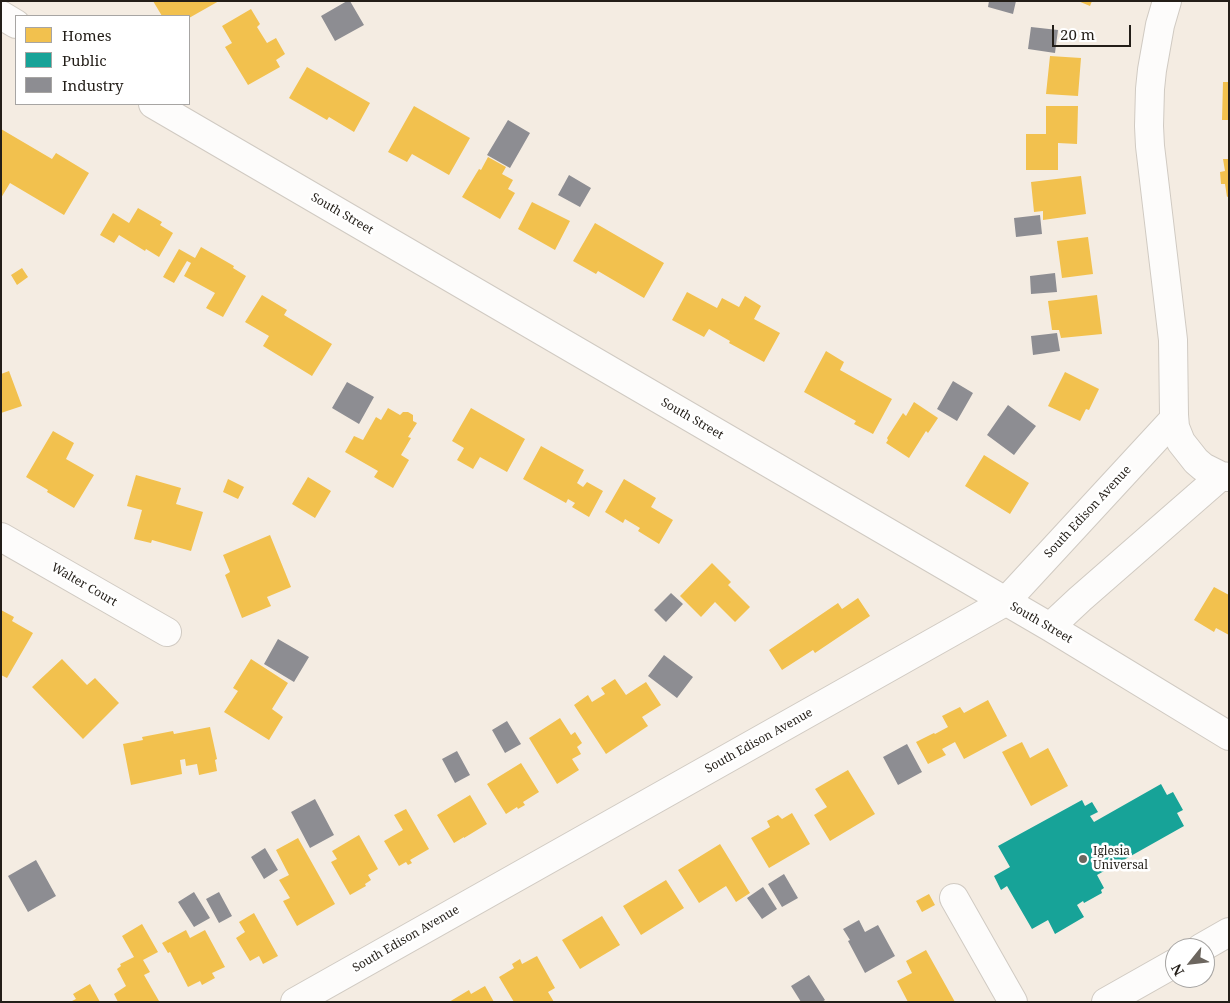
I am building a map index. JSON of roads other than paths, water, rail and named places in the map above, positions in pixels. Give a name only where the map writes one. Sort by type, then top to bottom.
[{"type":"street","points":[[1,5],[8,1]]},
{"type":"street","points":[[1050,627],[1087,592],[1225,477],[1203,467],[1190,455],[1181,442],[1174,419],[1173,340],[1150,146],[1152,70],[1160,25],[1167,1]]},
{"type":"street","points":[[1,15],[15,23]]},
{"type":"street","name":"South Street","points":[[155,105],[1050,627],[1229,736]]},
{"type":"street","name":"South Edison Avenue","points":[[295,1002],[1005,602],[1174,419]]},
{"type":"street","name":"Walter Court","points":[[1,537],[167,632]]},
{"type":"street","points":[[954,898],[1013,1002]]},
{"type":"street","points":[[1215,940],[1229,932]]},
{"type":"street","points":[[1106,1002],[1165,969]]},
{"type":"place","name":"Iglesia Universal","points":[[1083,859]]}]
